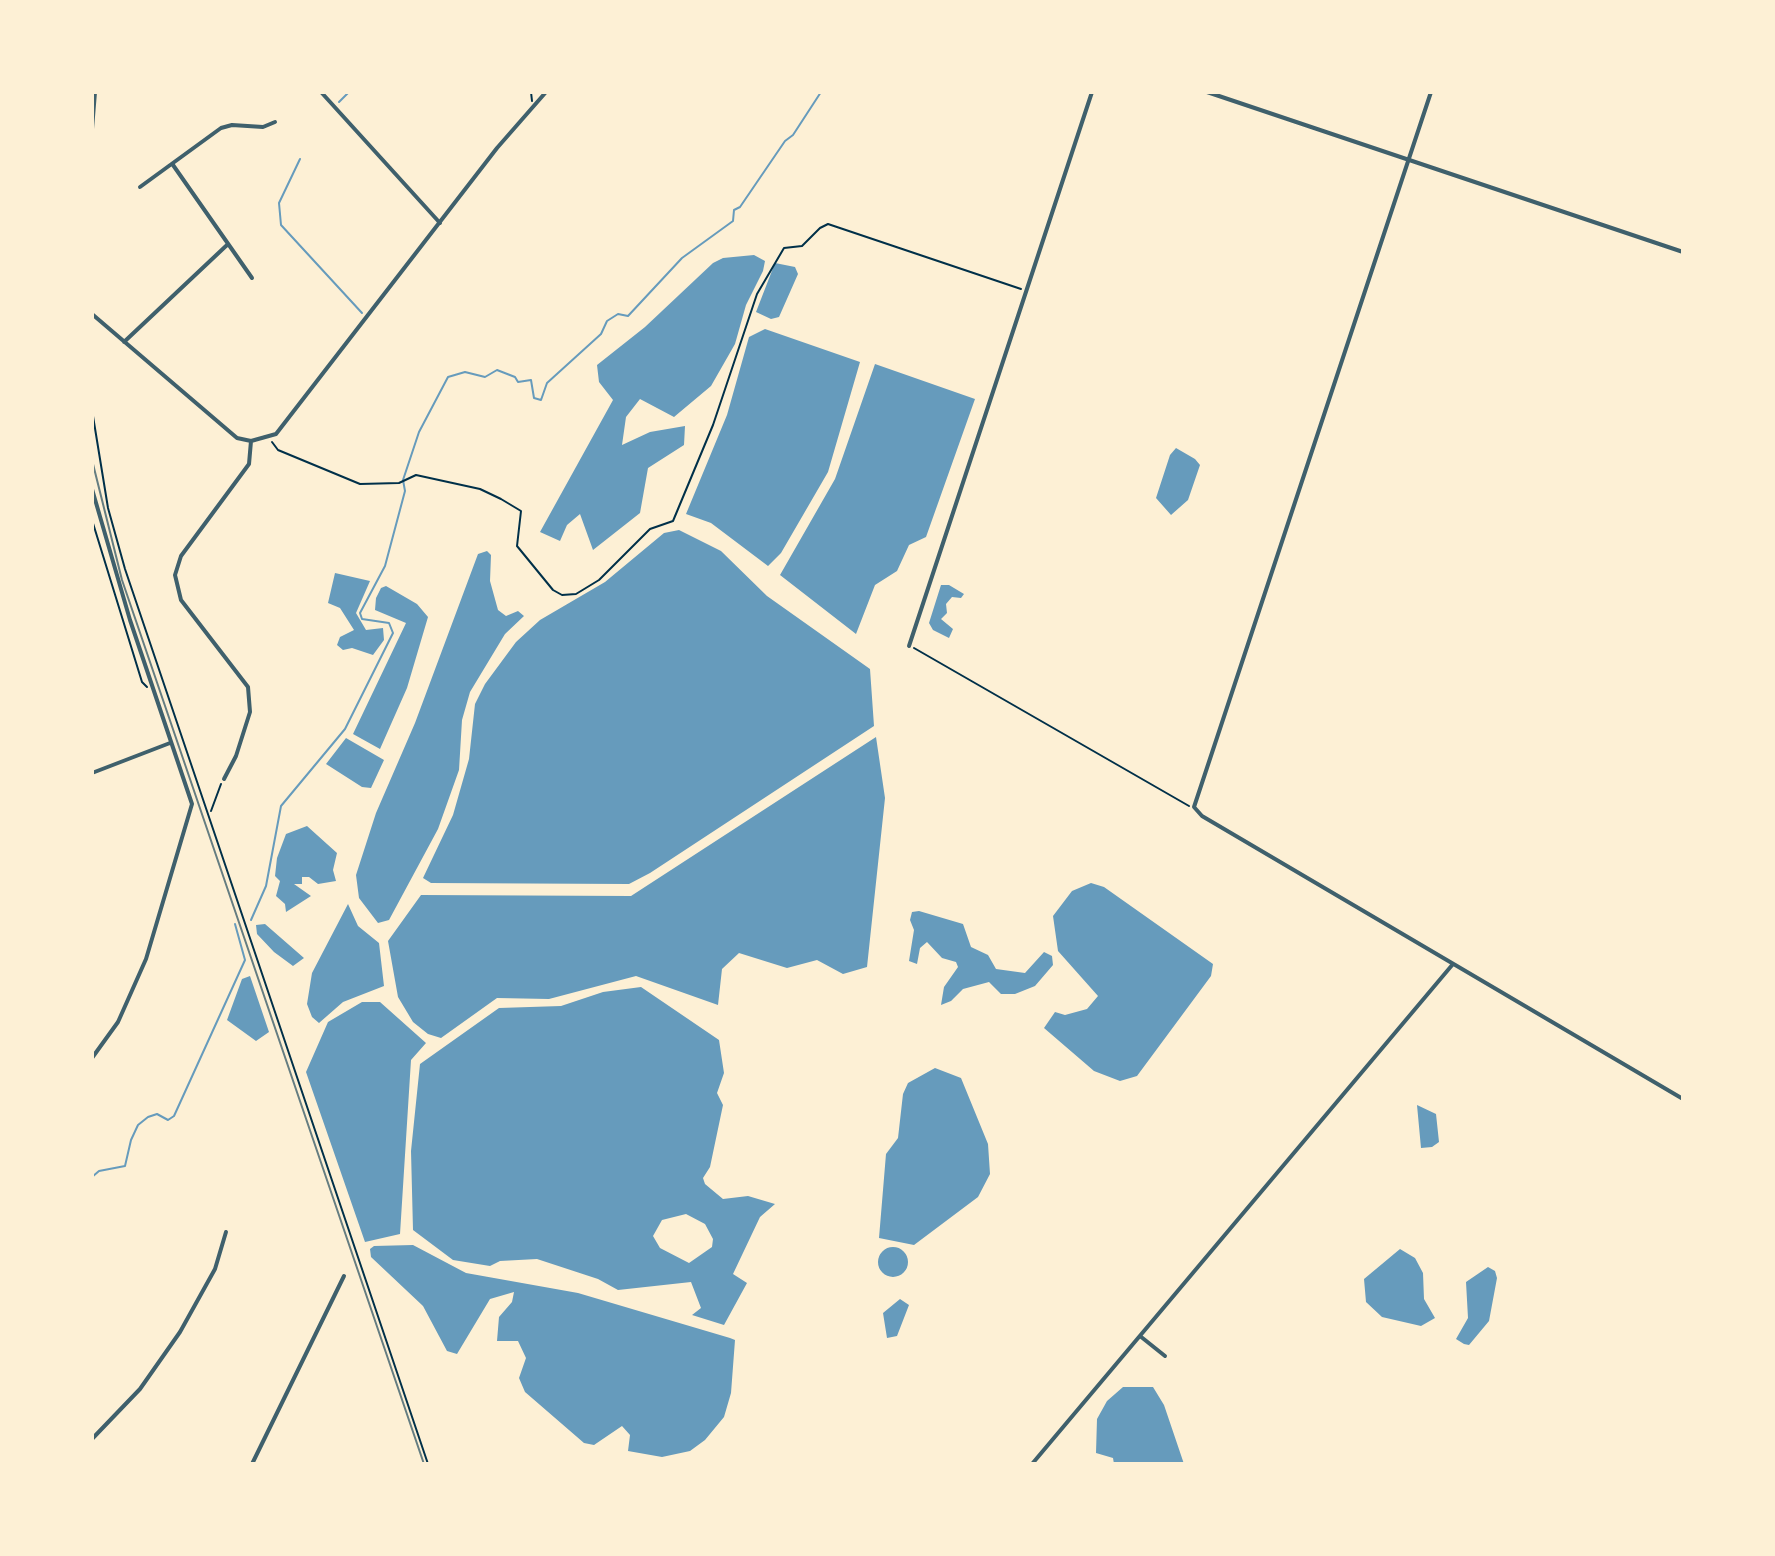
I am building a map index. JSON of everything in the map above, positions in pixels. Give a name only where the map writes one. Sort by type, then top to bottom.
[{"type":"street","points":[[92,129],[95,92]]},
{"type":"street","points":[[321,92],[440,223]]},
{"type":"street","points":[[92,314],[229,432],[251,441],[269,437],[287,423],[440,223],[546,92]]},
{"type":"street","points":[[909,646],[1092,92]]},
{"type":"street","points":[[1207,92],[1683,252]]},
{"type":"street","points":[[1431,92],[1194,807],[1202,816],[1683,1099]]},
{"type":"street","points":[[140,187],[226,126],[263,127],[275,122]]},
{"type":"street","points":[[173,165],[252,278]]},
{"type":"street","points":[[124,342],[227,245]]},
{"type":"street","points":[[224,779],[236,756],[250,712],[248,687],[181,600],[175,575],[181,556],[249,464],[251,441]]},
{"type":"street","points":[[92,489],[102,532],[192,804],[146,959],[118,1022],[92,1058]]},
{"type":"street","points":[[92,773],[170,743]]},
{"type":"street","points":[[1032,1464],[1454,963]]},
{"type":"street","points":[[92,1439],[140,1389],[180,1332],[215,1269],[226,1232]]},
{"type":"street","points":[[252,1464],[344,1276]]},
{"type":"street","points":[[1140,1336],[1165,1356]]},
{"type":"path","points":[[269,437],[278,450],[346,479],[371,485],[399,483],[416,475],[480,489],[521,511],[517,546],[544,579],[562,595],[588,589],[650,529],[673,521],[722,400],[757,294],[784,248],[802,246],[823,224],[828,224],[1026,290]]},
{"type":"path","points":[[92,410],[108,508],[125,569],[213,821],[428,1464]]},
{"type":"path","points":[[92,520],[137,668],[148,688]]},
{"type":"path","points":[[909,646],[1181,804],[1194,807]]},
{"type":"path","points":[[210,814],[212,801],[224,779]]},
{"type":"water","points":[[754,255],[765,261],[763,271],[746,305],[735,344],[711,386],[674,417],[640,399],[626,417],[622,445],[650,432],[685,426],[684,445],[648,468],[640,513],[593,550],[580,514],[567,525],[560,541],[540,532],[613,400],[599,382],[597,365],[645,327],[713,263],[723,258]]},
{"type":"water","points":[[775,263],[795,267],[798,274],[779,317],[771,319],[756,312]]},
{"type":"water","points":[[765,329],[860,362],[828,472],[781,553],[768,566],[711,523],[686,514],[727,415],[749,337]]},
{"type":"water","points":[[875,364],[975,399],[926,537],[909,545],[897,571],[875,585],[856,634],[780,575],[835,479]]},
{"type":"water","points":[[1176,448],[1200,465],[1188,500],[1171,515],[1156,498],[1170,455]]},
{"type":"water","points":[[679,530],[721,551],[767,596],[870,669],[874,726],[629,884],[431,883],[423,878],[453,815],[469,759],[475,704],[485,684],[516,642],[540,620],[605,582],[664,533]]},
{"type":"water","points":[[487,551],[491,555],[490,581],[498,610],[506,616],[518,611],[524,616],[505,634],[470,692],[462,720],[459,770],[438,829],[389,920],[378,923],[359,898],[356,875],[376,813],[415,723],[478,554]]},
{"type":"water","points":[[335,573],[370,581],[356,613],[366,630],[383,628],[384,640],[373,655],[352,648],[343,650],[337,645],[340,637],[354,630],[340,608],[328,603]]},
{"type":"water","points":[[941,585],[949,585],[964,594],[961,598],[952,597],[946,604],[947,613],[941,619],[953,629],[949,638],[933,630],[929,623]]},
{"type":"water","points":[[386,586],[417,604],[428,617],[407,688],[380,749],[353,734],[406,623],[375,610],[376,598],[381,588]]},
{"type":"water","points":[[876,737],[885,798],[867,967],[843,974],[817,960],[787,968],[739,953],[722,969],[718,1005],[636,976],[549,999],[497,998],[441,1038],[428,1034],[413,1022],[398,997],[388,941],[421,895],[631,896]]},
{"type":"water","points":[[346,738],[384,760],[371,788],[362,787],[326,764]]},
{"type":"water","points":[[307,826],[337,853],[333,870],[336,881],[318,884],[309,877],[302,877],[302,884],[294,884],[311,896],[286,912],[285,904],[276,896],[280,881],[275,876],[277,858],[286,834]]},
{"type":"water","points":[[1091,883],[1104,887],[1213,964],[1211,976],[1137,1076],[1120,1081],[1094,1071],[1044,1028],[1055,1012],[1065,1015],[1087,1009],[1098,996],[1058,951],[1053,916],[1072,891]]},
{"type":"water","points":[[348,904],[358,926],[379,943],[384,986],[343,1002],[319,1023],[312,1017],[307,1004],[312,973]]},
{"type":"water","points":[[919,911],[963,924],[971,947],[988,955],[996,969],[1025,973],[1044,952],[1052,956],[1053,965],[1035,986],[1015,994],[1001,994],[989,982],[963,989],[951,1001],[941,1005],[944,987],[958,967],[956,962],[942,958],[927,942],[920,948],[917,964],[909,961],[914,930],[910,920],[912,912]]},
{"type":"water","points":[[265,924],[304,958],[293,966],[274,952],[257,934],[256,925]]},
{"type":"water","points":[[250,976],[269,1032],[256,1041],[227,1020],[242,979]]},
{"type":"water","points":[[641,987],[719,1040],[724,1073],[717,1093],[723,1105],[710,1167],[703,1178],[705,1184],[723,1199],[748,1196],[775,1204],[760,1217],[733,1274],[747,1283],[724,1325],[692,1315],[701,1308],[691,1282],[618,1290],[598,1279],[537,1259],[500,1261],[490,1266],[453,1260],[413,1230],[411,1151],[420,1064],[499,1008],[561,1006],[603,992]],"holes":[[[686,1214],[705,1224],[713,1239],[712,1247],[689,1263],[660,1248],[653,1236],[662,1220]]]},
{"type":"water","points":[[362,1002],[380,1002],[426,1043],[411,1060],[400,1234],[365,1242],[306,1072],[328,1022]]},
{"type":"water","points":[[935,1068],[961,1078],[988,1144],[990,1174],[978,1197],[914,1245],[879,1238],[886,1154],[898,1138],[903,1094],[908,1083]]},
{"type":"water","points":[[1417,1105],[1436,1114],[1439,1142],[1432,1147],[1421,1148]]},
{"type":"water","points":[[413,1245],[466,1273],[578,1293],[735,1340],[731,1393],[724,1417],[705,1440],[690,1451],[662,1457],[628,1451],[630,1435],[622,1426],[594,1445],[584,1443],[525,1392],[519,1378],[526,1358],[518,1341],[497,1341],[499,1317],[512,1302],[514,1292],[490,1299],[457,1354],[447,1351],[423,1306],[371,1257],[370,1249],[374,1246]]},
{"type":"water","points":[[893,1247],[904,1251],[908,1262],[904,1273],[893,1277],[882,1273],[878,1262],[882,1251]]},
{"type":"water","points":[[1400,1249],[1415,1258],[1423,1273],[1424,1299],[1435,1318],[1421,1326],[1382,1317],[1366,1302],[1364,1279]]},
{"type":"water","points":[[1488,1267],[1495,1271],[1497,1278],[1489,1321],[1469,1345],[1464,1344],[1456,1339],[1468,1318],[1466,1282]]},
{"type":"water","points":[[900,1299],[909,1305],[897,1336],[887,1338],[883,1313]]},
{"type":"water","points":[[1123,1387],[1153,1387],[1164,1405],[1184,1464],[1114,1464],[1113,1458],[1096,1453],[1097,1419],[1107,1401]]},
{"type":"waterway","points":[[339,102],[349,92]]},
{"type":"waterway","points":[[251,920],[266,886],[281,806],[345,729],[393,633],[389,623],[362,619],[360,613],[385,566],[405,491],[403,480],[419,432],[448,377],[465,372],[485,377],[497,370],[515,377],[518,382],[531,380],[534,398],[541,400],[547,383],[601,334],[607,321],[618,314],[628,316],[682,258],[733,221],[734,210],[740,207],[821,92]]},
{"type":"waterway","points":[[300,159],[279,203],[281,225],[362,313]]},
{"type":"waterway","points":[[92,1177],[99,1171],[125,1166],[138,1125],[148,1117],[157,1114],[168,1120],[174,1116],[245,960],[235,924]]},
{"type":"railway","points":[[92,460],[122,580],[424,1464]]}]
